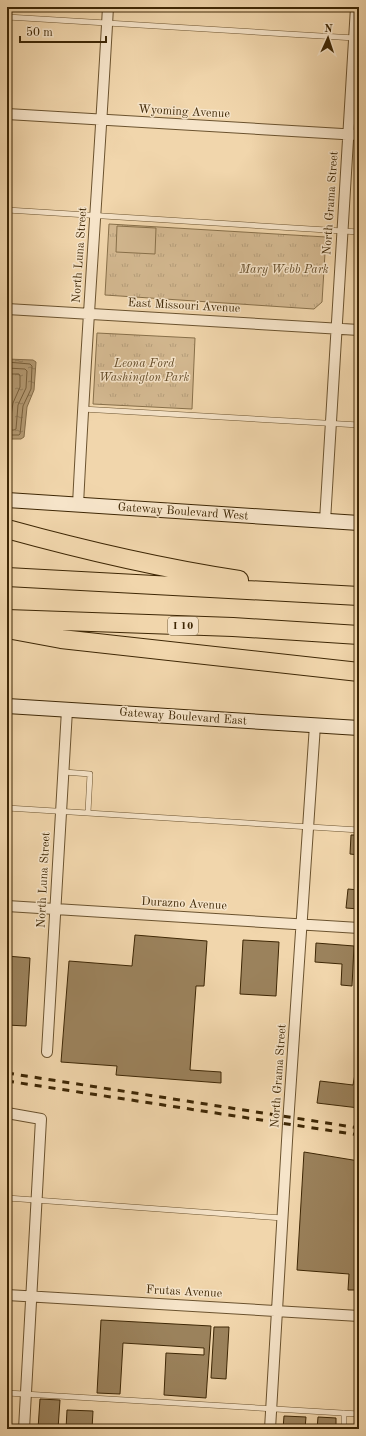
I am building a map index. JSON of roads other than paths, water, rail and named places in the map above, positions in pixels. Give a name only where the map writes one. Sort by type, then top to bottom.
[{"type":"highway","points":[[7,529],[107,555],[213,576],[351,596]]},
{"type":"highway","points":[[7,577],[351,596]]},
{"type":"highway","name":"I 10","points":[[7,619],[233,628],[359,635]]},
{"type":"highway","points":[[7,629],[61,639],[359,672]]},
{"type":"main road","name":"Gateway Boulevard West","points":[[7,500],[359,523]]},
{"type":"main road","name":"Gateway Boulevard East","points":[[7,706],[359,728]]},
{"type":"street","name":"North Luna Street","points":[[78,505],[82,410],[96,216],[108,7]]},
{"type":"street","name":"North Grama Street","points":[[325,521],[348,134],[356,38],[356,7]]},
{"type":"street","name":"Wyoming Avenue","points":[[7,114],[359,135]]},
{"type":"street","name":"East Missouri Avenue","points":[[7,309],[359,330]]},
{"type":"street","name":"North Luna Street","points":[[47,1052],[68,710]]},
{"type":"street","name":"North Grama Street","points":[[270,1429],[301,924],[315,725]]},
{"type":"street","name":"Durazno Avenue","points":[[7,906],[359,928]]},
{"type":"street","points":[[7,1113],[41,1119],[24,1429]]},
{"type":"street","name":"Frutas Avenue","points":[[7,1295],[359,1316]]},
{"type":"lane","points":[[7,17],[356,38]]},
{"type":"lane","points":[[7,210],[359,232]]},
{"type":"lane","points":[[82,410],[359,425]]},
{"type":"lane","points":[[64,772],[90,774],[88,812]]},
{"type":"lane","points":[[7,808],[359,830]]},
{"type":"lane","points":[[7,1198],[283,1218]]},
{"type":"lane","points":[[7,1393],[359,1414]]},
{"type":"lane","points":[[344,1413],[344,1429]]},
{"type":"water","points":[[7,359],[33,360],[36,362],[34,390],[27,407],[24,437],[21,439],[7,439]]},
{"type":"railway","points":[[7,1073],[359,1128]]},
{"type":"railway","points":[[7,1081],[359,1135]]},
{"type":"park label","name":"Mary Webb Park","points":[[284,270]]},
{"type":"park label","name":"Leona Ford Washington Park","points":[[144,371]]}]
